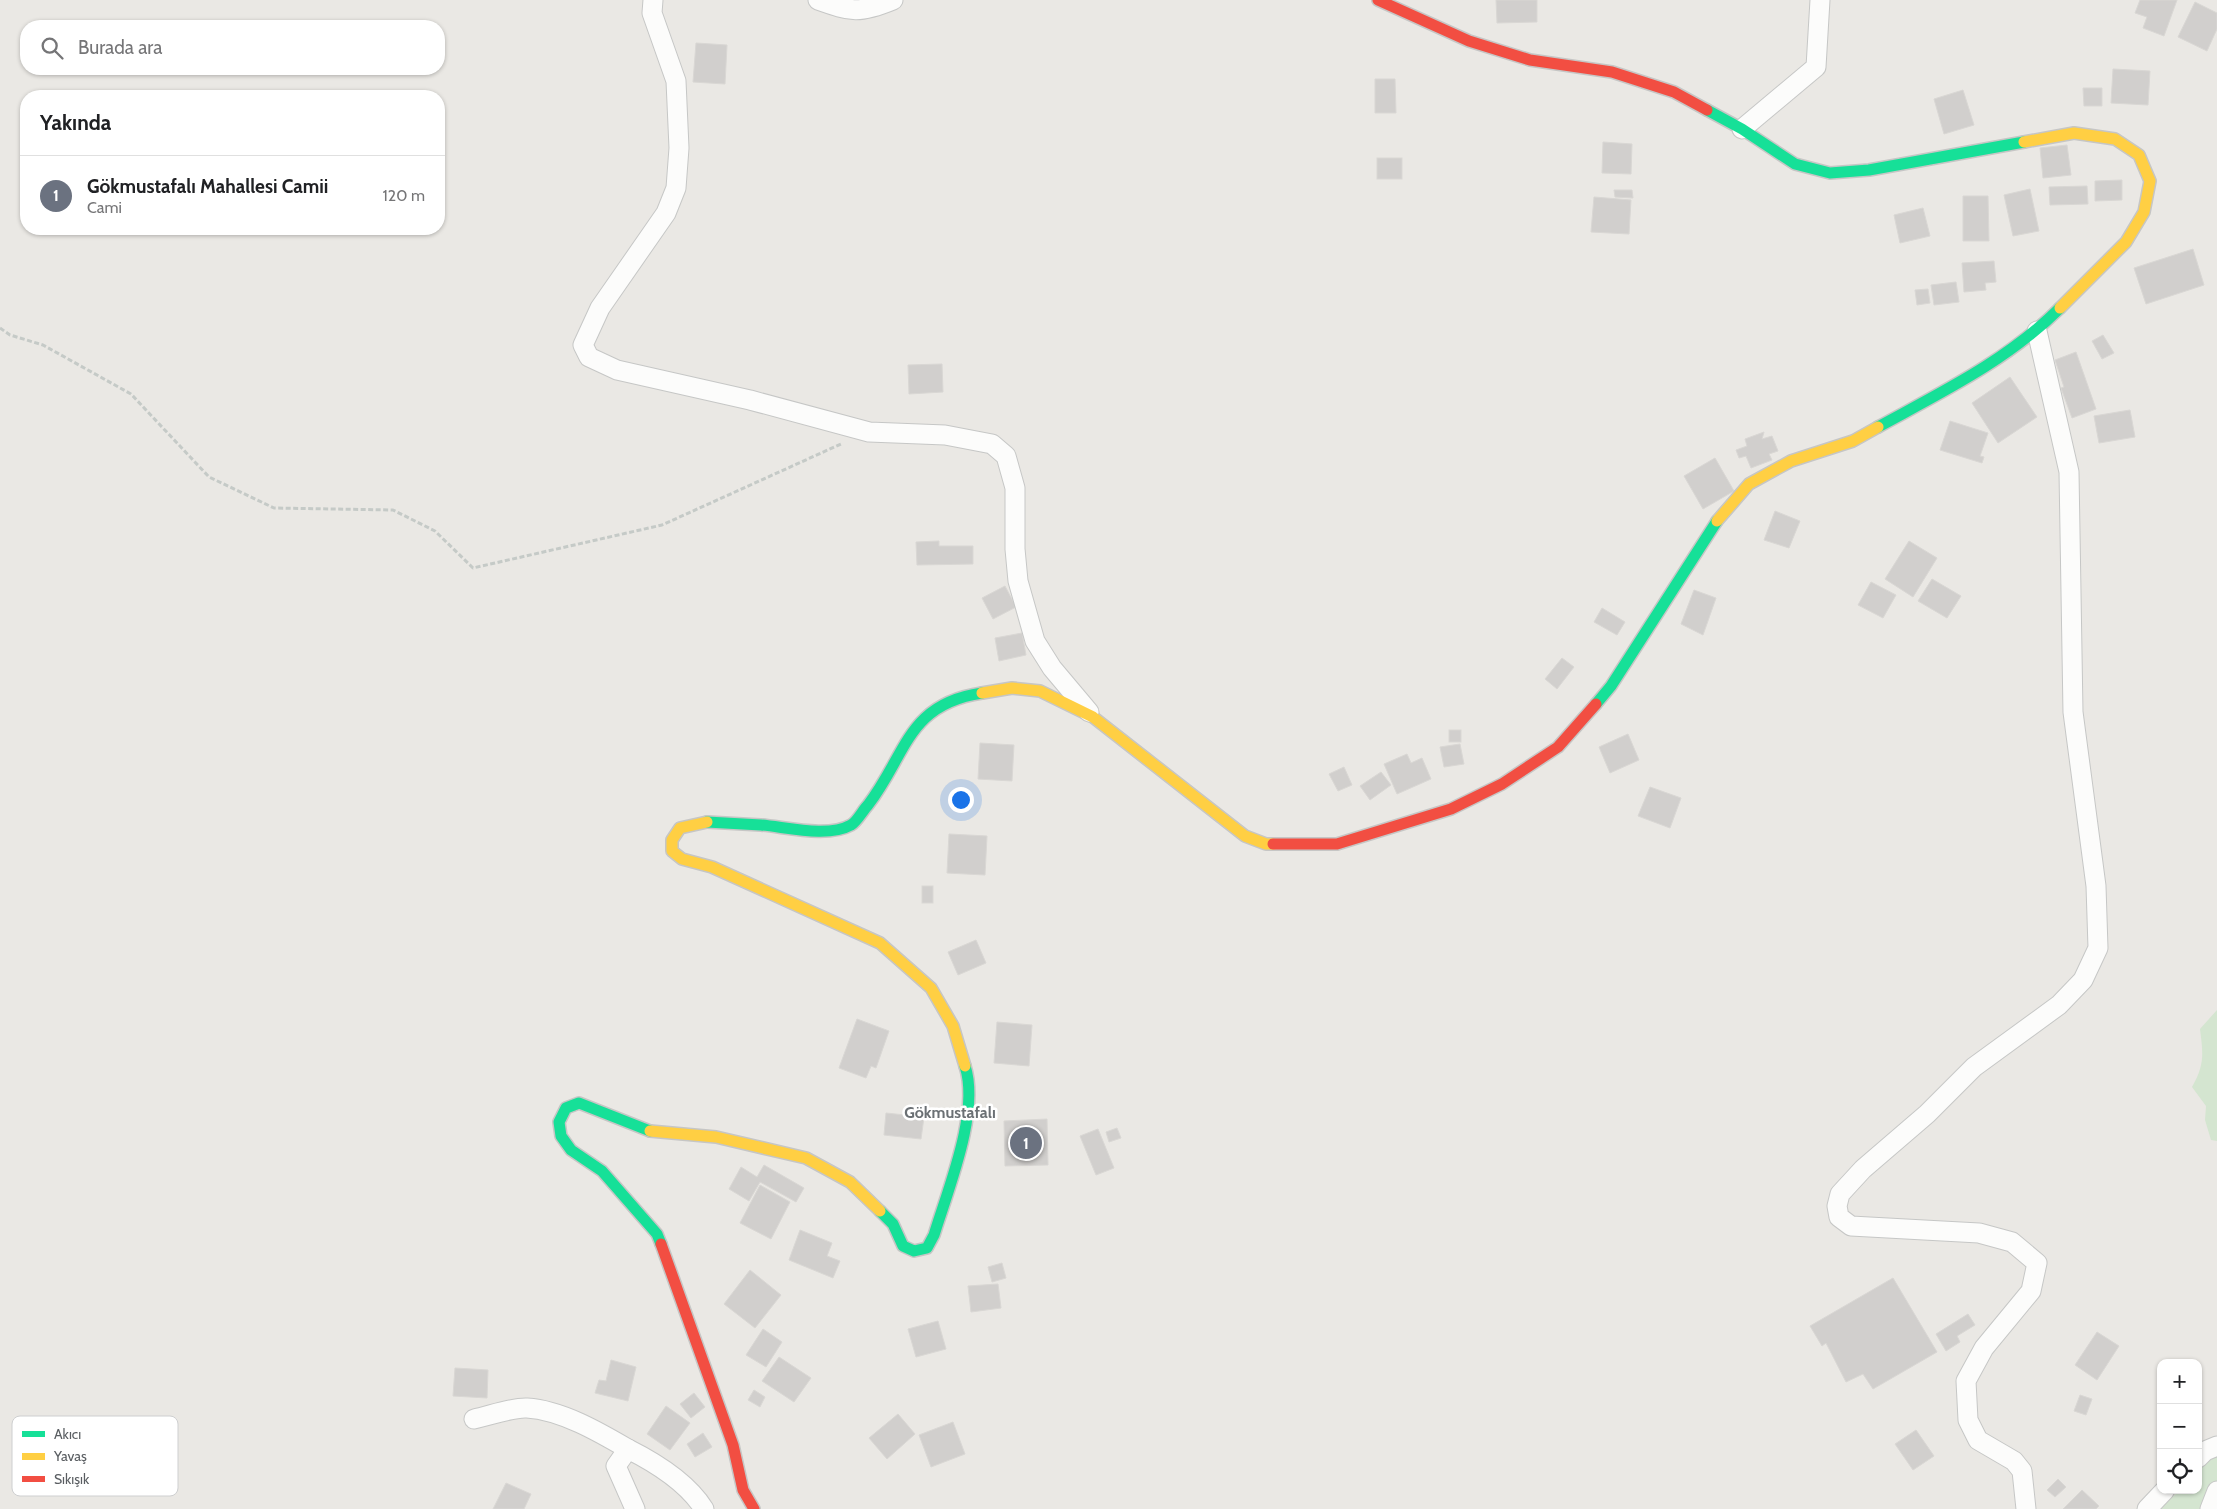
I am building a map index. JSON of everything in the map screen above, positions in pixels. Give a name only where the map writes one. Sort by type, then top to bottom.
[{"type":"street","points":[[653,0],[652,13],[676,81],[679,148],[676,188],[666,213],[600,308],[583,345],[589,357],[617,370],[750,400],[869,432],[945,435],[992,444],[1006,456],[1015,488],[1015,549],[1018,581],[1034,642],[1052,668],[1093,717]]},
{"type":"street","points":[[818,0],[844,9],[868,10],[892,0]]},
{"type":"street","points":[[754,1509],[743,1490],[733,1445],[694,1332],[657,1234],[602,1171],[571,1150],[560,1136],[559,1122],[566,1108],[579,1103],[654,1133],[716,1137],[806,1158],[850,1182],[893,1224],[903,1246],[914,1251],[927,1248],[934,1235],[967,1122],[969,1077],[953,1026],[931,988],[880,943],[712,867],[682,859],[672,851],[672,840],[680,828],[705,822],[762,825],[822,832],[852,825],[877,793],[909,736],[932,710],[966,695],[1012,688],[1040,691],[1093,717],[1245,836],[1266,844],[1337,844],[1451,809],[1502,784],[1558,747],[1611,686],[1688,564],[1720,519],[1749,484],[1791,460],[1853,441],[1987,367],[2037,331],[2126,242],[2144,212],[2150,181],[2140,155],[2115,139],[2074,134],[1869,170],[1830,173],[1795,164],[1742,129],[1674,92],[1612,72],[1530,60],[1469,41],[1378,0]]},
{"type":"street","points":[[1742,129],[1816,67],[1820,0]]},
{"type":"street","points":[[2026,1509],[2022,1471],[2014,1461],[1978,1440],[1968,1420],[1966,1381],[1984,1348],[2031,1291],[2037,1263],[2012,1242],[1978,1233],[1851,1226],[1839,1217],[1837,1206],[1840,1194],[1863,1169],[1927,1114],[1974,1067],[2059,1005],[2083,980],[2098,948],[2096,886],[2073,712],[2069,472],[2037,331]]},
{"type":"street","points":[[474,1419],[526,1408],[562,1416],[601,1433],[653,1461],[696,1496],[704,1509]]},
{"type":"street","points":[[2202,1454],[2217,1446]]},
{"type":"street","points":[[628,1449],[616,1466],[635,1509]]},
{"type":"street","points":[[2210,1509],[2217,1491]]},
{"type":"street","points":[[2146,1509],[2161,1494]]},
{"type":"path","points":[[0,328],[10,335],[43,345],[131,394],[209,477],[274,508],[394,510],[435,531],[473,568],[662,525],[869,432]]},
{"type":"green space","points":[[2217,1010],[2217,1141],[2211,1140],[2205,1120],[2206,1106],[2192,1087],[2199,1072],[2202,1059],[2200,1029]]},
{"type":"green space","points":[[2217,1453],[2217,1509],[2160,1509],[2176,1494],[2202,1494],[2202,1467]]},
{"type":"building","points":[[1496,0],[1537,0],[1537,22],[1497,23]]},
{"type":"building","points":[[2140,0],[2177,0],[2164,36],[2143,28],[2147,17],[2135,13]]},
{"type":"building","points":[[2195,2],[2217,13],[2217,29],[2207,51],[2178,37]]},
{"type":"building","points":[[696,43],[727,45],[725,84],[693,82]]},
{"type":"building","points":[[2113,69],[2150,71],[2148,105],[2111,103]]},
{"type":"building","points":[[1375,79],[1395,79],[1396,113],[1375,113]]},
{"type":"building","points":[[2083,88],[2102,88],[2102,106],[2084,106]]},
{"type":"building","points":[[1963,90],[1974,125],[1944,134],[1934,99]]},
{"type":"building","points":[[1603,142],[1632,144],[1631,174],[1602,173]]},
{"type":"building","points":[[2067,145],[2071,175],[2043,178],[2040,148]]},
{"type":"building","points":[[1377,158],[1402,158],[1402,179],[1377,179]]},
{"type":"building","points":[[2122,180],[2122,200],[2095,201],[2095,181]]},
{"type":"building","points":[[2087,186],[2088,204],[2050,205],[2049,187]]},
{"type":"building","points":[[2030,189],[2039,231],[2013,236],[2004,195]]},
{"type":"building","points":[[1614,190],[1632,190],[1633,198],[1615,197]]},
{"type":"building","points":[[1963,196],[1988,196],[1989,241],[1963,241]]},
{"type":"building","points":[[1594,197],[1631,200],[1629,234],[1591,232]]},
{"type":"building","points":[[1923,208],[1930,236],[1900,243],[1894,215]]},
{"type":"building","points":[[2193,249],[2204,285],[2146,304],[2134,268]]},
{"type":"building","points":[[1994,261],[1996,282],[1985,283],[1986,290],[1964,292],[1962,263]]},
{"type":"building","points":[[1956,282],[1959,302],[1934,305],[1931,285]]},
{"type":"building","points":[[1928,289],[1930,303],[1917,305],[1915,290]]},
{"type":"building","points":[[2103,335],[2114,353],[2102,359],[2092,341]]},
{"type":"building","points":[[2076,352],[2096,409],[2072,418],[2061,388],[2064,387],[2055,360]]},
{"type":"building","points":[[942,364],[943,392],[909,394],[908,365]]},
{"type":"building","points":[[2010,377],[2037,417],[1998,443],[1972,403]]},
{"type":"building","points":[[2130,410],[2135,437],[2099,443],[2094,416]]},
{"type":"building","points":[[1950,421],[1988,433],[1980,456],[1984,457],[1982,463],[1940,450]]},
{"type":"building","points":[[1764,432],[1762,439],[1772,436],[1778,451],[1769,454],[1772,460],[1751,468],[1746,456],[1739,458],[1736,450],[1747,446],[1745,439]]},
{"type":"building","points":[[1715,458],[1734,491],[1703,509],[1684,476]]},
{"type":"building","points":[[1775,511],[1800,521],[1789,548],[1764,540]]},
{"type":"building","points":[[939,541],[939,546],[973,546],[973,564],[917,565],[916,542]]},
{"type":"building","points":[[1909,541],[1937,558],[1913,597],[1885,579]]},
{"type":"building","points":[[1932,579],[1961,596],[1947,618],[1918,601]]},
{"type":"building","points":[[1871,582],[1896,595],[1883,618],[1858,605]]},
{"type":"building","points":[[1005,586],[1016,607],[993,619],[982,598]]},
{"type":"building","points":[[1694,590],[1716,598],[1703,635],[1681,624]]},
{"type":"building","points":[[1602,608],[1625,622],[1617,635],[1594,622]]},
{"type":"building","points":[[1022,633],[1026,655],[999,661],[995,638]]},
{"type":"building","points":[[1562,658],[1574,667],[1557,689],[1545,679]]},
{"type":"building","points":[[1449,730],[1461,730],[1461,742],[1449,742]]},
{"type":"building","points":[[1628,734],[1639,760],[1610,773],[1599,747]]},
{"type":"building","points":[[980,743],[1014,745],[1012,781],[978,779]]},
{"type":"building","points":[[1460,744],[1464,764],[1444,767],[1440,747]]},
{"type":"building","points":[[1407,754],[1411,763],[1422,758],[1431,779],[1397,794],[1384,764]]},
{"type":"building","points":[[1344,767],[1352,785],[1338,791],[1329,774]]},
{"type":"building","points":[[1381,772],[1391,785],[1370,800],[1360,786]]},
{"type":"building","points":[[1650,787],[1681,798],[1670,828],[1638,816]]},
{"type":"building","points":[[949,834],[987,836],[985,875],[947,873]]},
{"type":"building","points":[[922,886],[933,886],[933,903],[922,903]]},
{"type":"building","points":[[976,940],[986,963],[958,975],[948,952]]},
{"type":"building","points":[[857,1019],[889,1031],[876,1068],[871,1066],[866,1078],[839,1068]]},
{"type":"building","points":[[997,1022],[1032,1025],[1029,1066],[994,1063]]},
{"type":"building","points":[[886,1113],[924,1117],[921,1139],[884,1135]]},
{"type":"building","points":[[1047,1119],[1048,1165],[1005,1166],[1004,1121]]},
{"type":"building","points":[[1117,1128],[1121,1138],[1109,1142],[1106,1132]]},
{"type":"building","points":[[1098,1129],[1114,1168],[1096,1175],[1080,1136]]},
{"type":"building","points":[[764,1165],[804,1188],[796,1202],[760,1182],[749,1201],[729,1189],[741,1167],[757,1177]]},
{"type":"building","points":[[760,1185],[790,1202],[771,1239],[740,1223]]},
{"type":"building","points":[[800,1230],[832,1243],[827,1256],[840,1261],[833,1278],[789,1260]]},
{"type":"building","points":[[1002,1263],[1006,1278],[992,1282],[988,1267]]},
{"type":"building","points":[[750,1270],[781,1295],[755,1328],[724,1304]]},
{"type":"building","points":[[1893,1278],[1937,1352],[1873,1389],[1863,1374],[1846,1382],[1826,1343],[1822,1346],[1810,1326]]},
{"type":"building","points":[[998,1284],[1001,1308],[971,1312],[968,1286]]},
{"type":"building","points":[[1968,1314],[1975,1325],[1957,1336],[1960,1342],[1946,1351],[1936,1334]]},
{"type":"building","points":[[938,1321],[946,1349],[916,1357],[908,1329]]},
{"type":"building","points":[[763,1329],[782,1342],[766,1367],[746,1355]]},
{"type":"building","points":[[2097,1332],[2119,1346],[2097,1380],[2075,1365]]},
{"type":"building","points":[[779,1357],[811,1378],[794,1402],[762,1381]]},
{"type":"building","points":[[611,1360],[636,1367],[628,1401],[595,1393],[599,1380],[606,1381]]},
{"type":"building","points":[[455,1368],[488,1370],[487,1398],[453,1396]]},
{"type":"building","points":[[754,1390],[765,1397],[760,1407],[748,1400]]},
{"type":"building","points":[[694,1393],[705,1407],[691,1418],[680,1404]]},
{"type":"building","points":[[2080,1395],[2092,1399],[2086,1415],[2074,1411]]},
{"type":"building","points":[[666,1406],[690,1423],[670,1450],[647,1434]]},
{"type":"building","points":[[898,1414],[915,1434],[887,1459],[869,1438]]},
{"type":"building","points":[[953,1422],[965,1454],[931,1467],[919,1435]]},
{"type":"building","points":[[1916,1430],[1934,1456],[1913,1470],[1895,1444]]},
{"type":"building","points":[[703,1433],[712,1447],[695,1457],[687,1444]]},
{"type":"building","points":[[2058,1479],[2066,1487],[2055,1497],[2047,1490]]},
{"type":"building","points":[[506,1483],[531,1494],[524,1509],[493,1509]]},
{"type":"building","points":[[2082,1490],[2099,1506],[2096,1509],[2063,1509]]},
{"type":"traffic: fast","points":[[1707,110],[1742,129],[1795,164],[1830,173],[1869,170],[2024,142]]},
{"type":"traffic: fast","points":[[1878,427],[1974,374],[2019,344],[2060,308]]},
{"type":"traffic: fast","points":[[1596,704],[1611,686],[1717,521]]},
{"type":"traffic: fast","points":[[707,822],[819,831],[842,829],[851,825],[868,805],[901,750],[923,720],[938,708],[957,699],[982,693]]},
{"type":"traffic: fast","points":[[880,1211],[893,1224],[903,1246],[914,1251],[927,1248],[934,1235],[947,1196],[965,1128],[969,1085],[965,1066]]},
{"type":"traffic: fast","points":[[650,1131],[579,1103],[566,1108],[559,1122],[561,1136],[571,1150],[602,1171],[657,1234],[661,1244]]},
{"type":"traffic: slow","points":[[2024,142],[2074,133],[2115,139],[2139,155],[2150,181],[2144,212],[2126,242],[2060,308]]},
{"type":"traffic: slow","points":[[1717,521],[1749,484],[1791,461],[1853,441],[1878,427]]},
{"type":"traffic: slow","points":[[982,693],[1012,688],[1040,691],[1093,717],[1245,836],[1266,844],[1273,844]]},
{"type":"traffic: slow","points":[[707,822],[680,828],[672,840],[672,851],[682,859],[712,867],[880,943],[931,988],[953,1026],[965,1066]]},
{"type":"traffic: slow","points":[[650,1131],[716,1137],[806,1158],[850,1182],[880,1211]]},
{"type":"traffic: jam","points":[[1378,0],[1469,41],[1530,60],[1612,72],[1674,92],[1707,110]]},
{"type":"traffic: jam","points":[[1273,844],[1337,844],[1451,809],[1502,784],[1558,747],[1596,704]]},
{"type":"traffic: jam","points":[[661,1244],[733,1445],[743,1490],[754,1509]]},
{"type":"place","name":"Gökmustafalı Mahallesi Camii","points":[[1026,1143]]},
{"type":"district","name":"Gökmustafalı","points":[[950,1112]]}]
